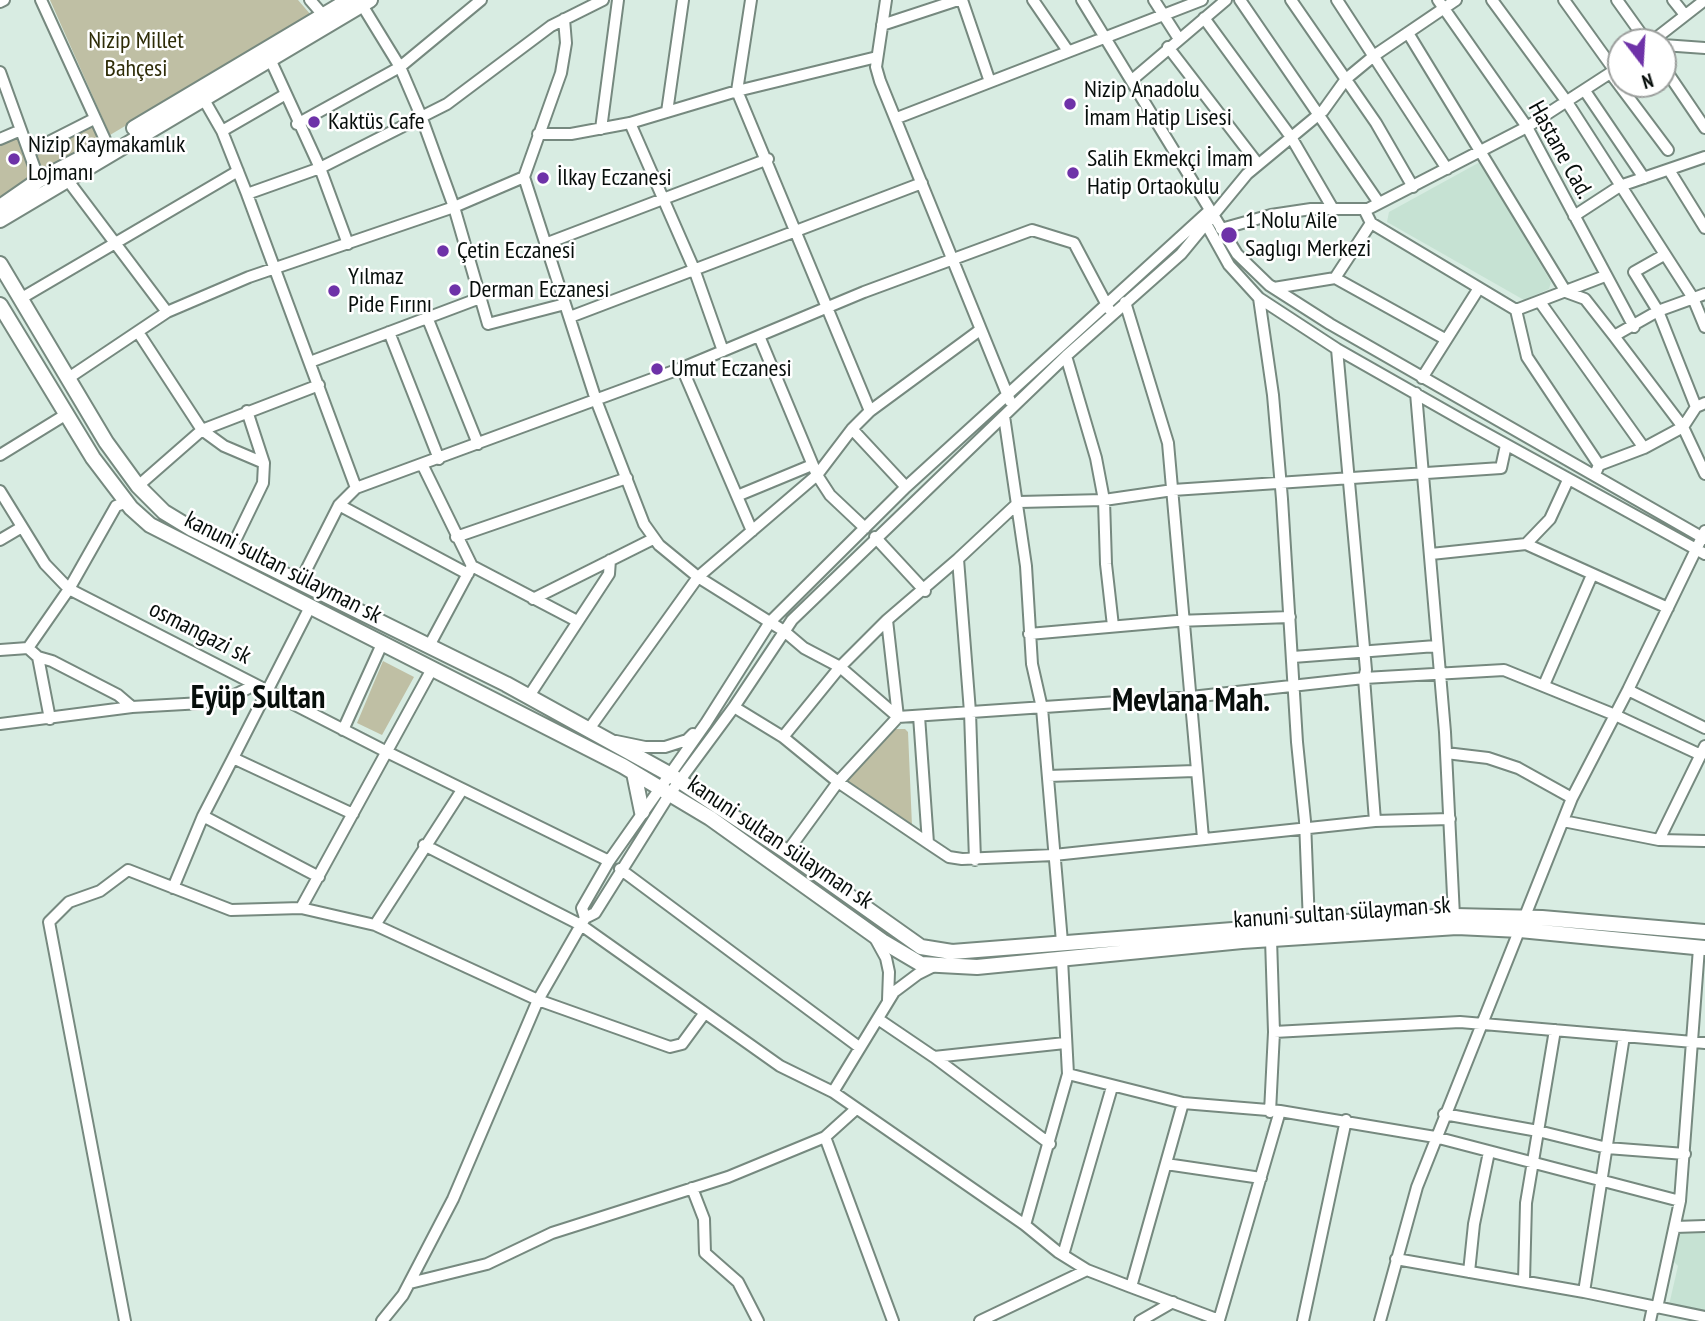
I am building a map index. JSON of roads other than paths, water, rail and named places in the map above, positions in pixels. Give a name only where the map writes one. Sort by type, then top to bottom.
[{"type":"main road","points":[[0,233],[2,210],[39,180],[107,144],[323,15],[360,2]]},
{"type":"main road","points":[[2,210],[66,178],[270,59],[360,2]]},
{"type":"main road","points":[[0,264],[106,442],[138,486],[176,521],[529,696],[674,777],[787,852],[921,947],[952,952],[1309,924],[1454,916],[1522,924],[1705,932]]},
{"type":"main road","name":"kanuni sultan sülayman sk","points":[[0,305],[65,415],[127,502],[150,525],[551,727],[634,773],[710,818],[873,934],[921,964],[934,967],[977,967],[1271,939],[1522,924],[1702,948]]},
{"type":"main road","points":[[634,773],[642,812]]},
{"type":"street","points":[[41,0],[107,144]]},
{"type":"street","points":[[310,0],[323,15]]},
{"type":"street","points":[[297,124],[400,67],[481,0]]},
{"type":"street","points":[[247,194],[320,168],[466,93],[589,2],[603,0]]},
{"type":"street","points":[[601,130],[618,0]]},
{"type":"street","points":[[667,112],[683,0]]},
{"type":"street","points":[[751,0],[737,91],[768,159],[870,411]]},
{"type":"street","points":[[886,0],[876,66],[880,81],[1011,402]]},
{"type":"street","points":[[882,25],[960,0],[989,82]]},
{"type":"street","points":[[1033,0],[1068,51]]},
{"type":"street","points":[[1082,0],[1132,80],[1208,218],[1230,265],[1259,298],[1337,349],[1568,480],[1702,552]]},
{"type":"street","points":[[1154,0],[1179,38]]},
{"type":"street","points":[[897,118],[1104,35],[1202,0]]},
{"type":"street","points":[[1132,80],[1226,0]]},
{"type":"street","points":[[1240,0],[1320,113],[1379,203]]},
{"type":"street","points":[[1291,0],[1346,79],[1413,187]]},
{"type":"street","points":[[1337,0],[1447,169]]},
{"type":"street","points":[[674,777],[770,622],[906,487],[1066,356],[1110,310],[1125,302],[1181,254],[1247,174],[1320,113],[1346,79],[1408,33],[1441,4],[1456,0]]},
{"type":"street","points":[[1492,0],[1567,102],[1693,298],[1705,327]]},
{"type":"street","points":[[1564,0],[1607,59]]},
{"type":"street","points":[[1617,0],[1638,28]]},
{"type":"street","points":[[1674,0],[1685,15]]},
{"type":"street","points":[[1668,28],[1705,0]]},
{"type":"street","points":[[360,2],[400,67],[421,117],[454,207],[488,324],[565,304]]},
{"type":"street","name":"Hastane Cad.","points":[[1441,4],[1527,127],[1634,327]]},
{"type":"street","points":[[1204,18],[1291,137],[1333,209]]},
{"type":"street","points":[[564,19],[566,43],[561,73],[524,177],[596,400],[653,539],[698,577],[784,631],[804,648],[840,667],[898,717],[1191,697],[1364,678],[1504,670],[1703,750],[1659,840]]},
{"type":"street","points":[[1408,33],[1566,292],[1585,299],[1614,336],[1683,427],[1705,474]]},
{"type":"street","points":[[1677,46],[1705,48]]},
{"type":"street","points":[[1168,47],[1258,164]]},
{"type":"street","points":[[538,134],[601,130],[737,91],[877,57]]},
{"type":"street","points":[[270,59],[297,124],[320,168],[348,244]]},
{"type":"street","points":[[0,72],[39,180]]},
{"type":"street","points":[[1221,229],[1271,215],[1364,209],[1413,187],[1527,127],[1607,77]]},
{"type":"street","points":[[1677,87],[1705,128]]},
{"type":"street","points":[[1585,91],[1644,178]]},
{"type":"street","points":[[222,131],[286,94]]},
{"type":"street","points":[[203,98],[222,131],[238,171],[356,488]]},
{"type":"street","points":[[1634,98],[1668,150]]},
{"type":"street","points":[[29,152],[94,120]]},
{"type":"street","points":[[631,123],[694,270],[723,351]]},
{"type":"street","points":[[0,139],[21,130]]},
{"type":"street","points":[[1574,215],[1620,186],[1705,157]]},
{"type":"street","points":[[545,244],[768,159]]},
{"type":"street","points":[[1669,170],[1705,228]]},
{"type":"street","points":[[20,299],[238,171]]},
{"type":"street","points":[[67,379],[167,312],[275,267],[454,207],[524,177]]},
{"type":"street","points":[[66,178],[167,312]]},
{"type":"street","points":[[570,317],[922,183]]},
{"type":"street","points":[[1364,209],[1371,223],[1516,310],[1527,357],[1597,471]]},
{"type":"street","points":[[1208,218],[1221,229],[1237,254],[1274,288],[1330,324],[1422,378],[1597,471],[1704,536],[1702,552],[1668,608],[1572,798],[1483,1024],[1444,1114],[1396,1259],[1380,1321]]},
{"type":"street","points":[[383,1321],[410,1283],[453,1199],[538,1000],[583,922],[595,913],[674,777],[734,707],[784,631],[875,537],[1004,416],[1011,402],[1208,218]]},
{"type":"street","points":[[1335,278],[1371,223]]},
{"type":"street","points":[[300,582],[339,505],[356,488],[423,466],[682,368],[828,307],[1032,230],[1074,243],[1110,310]]},
{"type":"street","points":[[1597,471],[1683,427],[1701,405],[1658,311],[1634,272],[1664,255]]},
{"type":"street","points":[[1516,310],[1605,276]]},
{"type":"street","points":[[1274,288],[1335,278],[1445,340]]},
{"type":"street","points":[[1422,378],[1479,288]]},
{"type":"street","points":[[1614,336],[1658,311],[1705,294]]},
{"type":"street","points":[[310,362],[480,298]]},
{"type":"street","points":[[1259,298],[1280,483],[1305,828],[1309,924]]},
{"type":"street","points":[[1125,302],[1168,443],[1203,838]]},
{"type":"street","points":[[1540,302],[1644,448]]},
{"type":"street","points":[[427,317],[478,444]]},
{"type":"street","points":[[589,730],[698,577],[752,531],[815,470],[870,411],[980,330]]},
{"type":"street","points":[[138,332],[202,430],[224,446],[264,463]]},
{"type":"street","points":[[390,332],[439,459]]},
{"type":"street","points":[[759,336],[815,470],[830,495],[865,528]]},
{"type":"street","points":[[1337,349],[1366,670],[1364,678],[1375,821]]},
{"type":"street","points":[[1066,356],[1096,458],[1104,500],[1106,564],[1113,626]]},
{"type":"street","points":[[682,368],[752,531]]},
{"type":"street","points":[[138,486],[202,430],[319,385]]},
{"type":"street","points":[[1416,393],[1446,753],[1454,916]]},
{"type":"street","points":[[232,547],[263,483],[264,463],[247,411]]},
{"type":"street","points":[[0,455],[65,415]]},
{"type":"street","points":[[1004,416],[1019,502],[1026,566],[1029,634],[1042,708],[1062,942]]},
{"type":"street","points":[[852,429],[906,487]]},
{"type":"street","points":[[783,737],[840,667],[887,620],[925,590],[1019,502],[1104,500],[1173,490],[1501,468],[1506,445]]},
{"type":"street","points":[[423,466],[470,570],[429,646]]},
{"type":"street","points":[[737,496],[815,470]]},
{"type":"street","points":[[457,537],[627,478]]},
{"type":"street","points":[[1526,544],[1550,519],[1568,480]]},
{"type":"street","name":"osmangazi sk","points":[[0,491],[45,564],[69,589],[462,790],[609,861]]},
{"type":"street","points":[[28,648],[69,589],[116,506],[127,502]]},
{"type":"street","points":[[339,505],[577,621]]},
{"type":"street","points":[[0,540],[22,527]]},
{"type":"street","points":[[875,537],[925,590]]},
{"type":"street","points":[[533,599],[653,539]]},
{"type":"street","points":[[1431,554],[1526,544],[1668,608]]},
{"type":"street","points":[[958,559],[971,712],[975,860]]},
{"type":"street","points":[[529,696],[609,574],[610,560]]},
{"type":"street","points":[[1544,685],[1592,576]]},
{"type":"street","points":[[173,888],[202,816],[269,692],[310,607]]},
{"type":"street","points":[[1029,634],[1184,621],[1290,617]]},
{"type":"street","points":[[787,852],[838,782],[898,717],[887,620]]},
{"type":"street","points":[[343,730],[382,644]]},
{"type":"street","points":[[1293,657],[1436,646]]},
{"type":"street","points":[[0,650],[28,648],[38,657],[63,666],[118,695],[132,707]]},
{"type":"street","points":[[38,657],[50,719]]},
{"type":"street","points":[[302,908],[432,669]]},
{"type":"street","points":[[0,724],[132,707],[202,703],[228,698],[255,685]]},
{"type":"street","points":[[1628,690],[1705,728]]},
{"type":"street","points":[[734,707],[783,737],[838,782],[949,857],[975,860],[1054,855],[1375,821],[1450,820]]},
{"type":"street","points":[[919,716],[928,843]]},
{"type":"street","points":[[607,739],[645,747],[665,747],[687,740],[706,723]]},
{"type":"street","points":[[1446,753],[1488,758],[1518,768],[1572,798]]},
{"type":"street","points":[[233,758],[353,814]]},
{"type":"street","points":[[1048,776],[1195,771]]},
{"type":"street","points":[[375,925],[424,845],[462,790]]},
{"type":"street","points":[[583,922],[582,908],[609,861],[642,812],[663,792]]},
{"type":"street","points":[[202,816],[318,877]]},
{"type":"street","points":[[1563,821],[1659,840],[1705,841]]},
{"type":"street","points":[[424,845],[583,922],[704,1014],[780,1066],[832,1092],[1087,1270],[1221,1320],[1261,1178],[1275,1112],[1271,939]]},
{"type":"street","points":[[620,869],[859,1047]]},
{"type":"street","points":[[125,1321],[49,922],[69,902],[100,891],[128,870],[231,909],[302,908],[375,925],[538,1000],[670,1048],[682,1044],[704,1014]]},
{"type":"street","points":[[873,934],[886,958],[888,1002]]},
{"type":"street","points":[[1650,1321],[1680,1202],[1690,1042],[1702,948]]},
{"type":"street","points":[[1025,1225],[1068,1074],[1062,959]]},
{"type":"street","points":[[832,1092],[888,1002],[903,984],[934,967]]},
{"type":"street","points":[[878,1019],[934,1057],[1050,1144]]},
{"type":"street","points":[[1274,1032],[1460,1021],[1705,1043]]},
{"type":"street","points":[[1524,1281],[1526,1203],[1555,1030]]},
{"type":"street","points":[[1584,1292],[1624,1036]]},
{"type":"street","points":[[934,1057],[1065,1043]]},
{"type":"street","points":[[1068,1074],[1183,1103],[1346,1120],[1436,1137],[1680,1202]]},
{"type":"street","points":[[1063,1255],[1112,1087]]},
{"type":"street","points":[[1131,1287],[1183,1103]]},
{"type":"street","points":[[410,1283],[487,1264],[552,1233],[728,1177],[825,1137],[856,1109]]},
{"type":"street","points":[[1444,1114],[1538,1131],[1607,1148],[1685,1154]]},
{"type":"street","points":[[1303,1321],[1346,1120]]},
{"type":"street","points":[[825,1137],[894,1321]]},
{"type":"street","points":[[1469,1272],[1474,1224],[1489,1152]]},
{"type":"street","points":[[1166,1164],[1261,1178]]},
{"type":"street","points":[[692,1188],[704,1219],[705,1253],[737,1282],[758,1321]]},
{"type":"street","points":[[1675,1227],[1705,1226]]},
{"type":"street","points":[[1396,1259],[1584,1292],[1705,1317]]},
{"type":"street","points":[[980,1321],[1087,1270]]},
{"type":"street","points":[[1140,1321],[1172,1302]]},
{"type":"place","name":"Nizip Anadolu İmam Hatip Lisesi","points":[[1070,104]]},
{"type":"place","name":"Kaktüs Cafe","points":[[314,122]]},
{"type":"place","name":"Nizip Kaymakamlık Lojmanı","points":[[14,159]]},
{"type":"place","name":"Salih Ekmekçi İmam Hatip Ortaokulu","points":[[1073,173]]},
{"type":"place","name":"İlkay Eczanesi","points":[[543,178]]},
{"type":"place","name":"1 Nolu Aile Saglıgı Merkezi","points":[[1229,235]]},
{"type":"place","name":"Çetin Eczanesi","points":[[443,251]]},
{"type":"place","name":"Derman Eczanesi","points":[[455,290]]},
{"type":"place","name":"Yılmaz Pide Fırını","points":[[334,291]]},
{"type":"place","name":"Umut Eczanesi","points":[[657,369]]},
{"type":"district","name":"Eyüp Sultan","points":[[258,699]]},
{"type":"district","name":"Mevlana Mah.","points":[[1191,702]]},
{"type":"park label","name":"Nizip Millet Bahçesi","points":[[136,55]]}]
